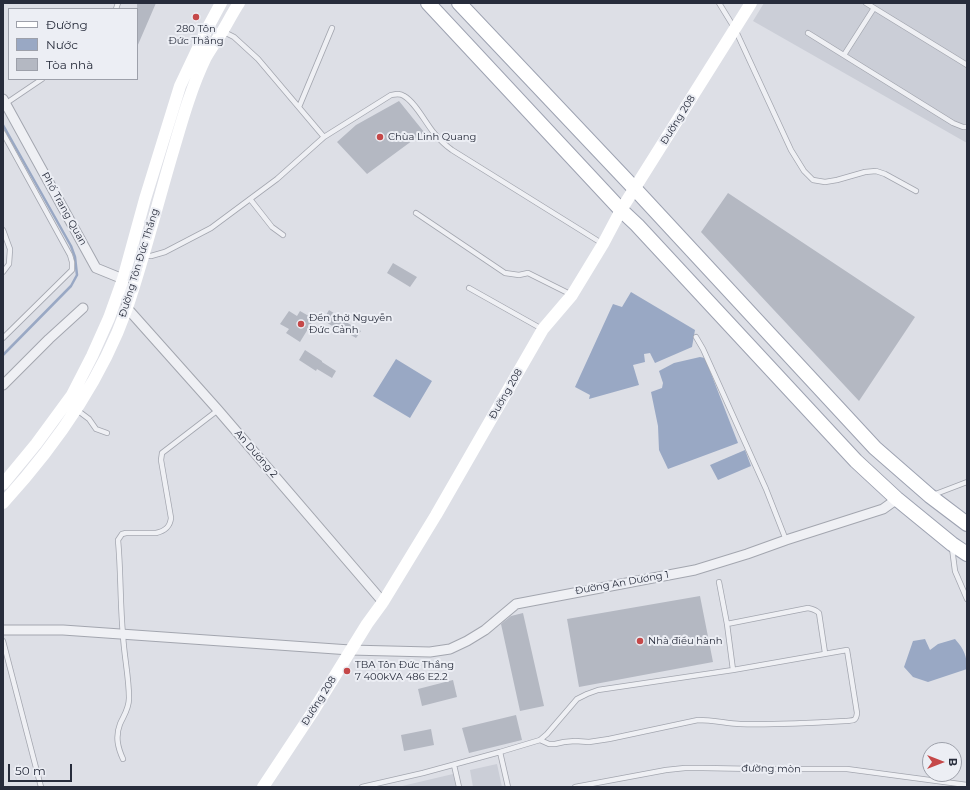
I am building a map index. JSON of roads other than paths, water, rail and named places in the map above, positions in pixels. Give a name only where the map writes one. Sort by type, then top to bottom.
[{"type":"main road","name":"Đường Tôn Đức Thắng","points":[[3,484],[36,444],[72,395],[95,350],[109,318],[123,279],[180,86],[221,3]]},
{"type":"main road","name":"Đường Tôn Đức Thắng","points":[[3,503],[38,463],[71,418],[101,368],[127,308],[144,254],[178,131],[192,89],[206,57],[239,3]]},
{"type":"main road","points":[[459,3],[635,189],[875,448],[930,496],[967,524]]},
{"type":"main road","name":"Đường 208","points":[[263,787],[312,713],[367,624],[384,602],[543,329],[572,295],[622,210],[751,3]]},
{"type":"main road","points":[[433,6],[856,461],[897,499],[952,544],[967,554]]},
{"type":"street","name":"Phố Trang Quan","points":[[4,102],[96,268],[123,279]]},
{"type":"street","points":[[123,279],[127,308]]},
{"type":"street","points":[[3,384],[83,308]]},
{"type":"street","name":"An Dương 2","points":[[127,308],[218,410],[384,602]]},
{"type":"street","name":"Đường An Dương 1","points":[[3,630],[63,630],[350,650],[430,652],[450,649],[467,641],[485,630],[516,604],[696,570],[883,509],[897,499]]},
{"type":"lane","points":[[719,3],[735,29],[792,150],[804,171],[813,180],[825,182],[865,172],[876,171],[885,174],[916,191]]},
{"type":"lane","points":[[866,3],[967,65]]},
{"type":"lane","points":[[844,55],[874,8]]},
{"type":"lane","points":[[299,107],[332,28]]},
{"type":"lane","points":[[222,32],[234,37],[258,59],[324,137]]},
{"type":"lane","points":[[808,33],[953,123],[967,127]]},
{"type":"lane","points":[[4,102],[40,80]]},
{"type":"lane","points":[[144,254],[152,256],[164,252],[211,228],[277,179],[324,137],[391,95],[400,94],[404,95],[411,101],[438,137],[452,150],[603,244]]},
{"type":"lane","points":[[3,132],[70,255],[72,262],[72,270],[3,338]]},
{"type":"lane","points":[[250,199],[272,227],[283,235]]},
{"type":"lane","points":[[416,212],[505,273],[519,275],[528,273],[572,295]]},
{"type":"lane","points":[[3,230],[10,249],[9,264],[3,272]]},
{"type":"lane","points":[[469,288],[543,329]]},
{"type":"lane","points":[[696,337],[705,353],[766,489],[786,540]]},
{"type":"lane","points":[[76,409],[89,419],[96,429],[107,432]]},
{"type":"lane","points":[[123,760],[118,749],[118,732],[128,709],[129,697],[123,635],[118,538],[122,534],[126,533],[156,533],[167,528],[170,524],[171,518],[161,460],[162,453],[218,410]]},
{"type":"lane","points":[[930,496],[967,482]]},
{"type":"lane","points":[[952,544],[955,571],[967,599]]},
{"type":"lane","points":[[719,582],[727,624],[732,670]]},
{"type":"lane","points":[[727,624],[808,608],[816,610],[819,613],[825,653]]},
{"type":"lane","points":[[3,641],[41,787]]},
{"type":"lane","points":[[362,787],[454,765],[540,740],[577,699],[598,690],[732,670],[847,650],[857,713],[854,720],[739,724],[698,720],[589,742],[575,741],[549,744],[540,740]]},
{"type":"lane","points":[[500,752],[508,787]]},
{"type":"lane","points":[[454,765],[459,787]]},
{"type":"lane","name":"đường mòn","points":[[575,787],[666,770],[685,768],[847,769],[967,785]]},
{"type":"water","points":[[631,292],[695,330],[692,347],[655,363],[650,353],[644,354],[645,362],[633,365],[639,385],[589,399],[590,395],[575,387],[613,304],[622,307]]},
{"type":"water","points":[[700,357],[705,358],[738,443],[668,469],[659,450],[658,426],[651,392],[662,388],[663,383],[659,371],[674,363]]},
{"type":"water","points":[[396,359],[432,381],[410,418],[373,396]]},
{"type":"water","points":[[745,450],[751,466],[718,480],[710,465]]},
{"type":"water","points":[[925,639],[930,650],[938,644],[955,639],[961,646],[964,653],[967,669],[928,682],[913,677],[904,667],[913,641]]},
{"type":"waterway","points":[[3,125],[71,246],[75,257],[77,275],[71,286],[3,355]]},
{"type":"place","name":"280 Tôn Đức Thắng","points":[[196,17]]},
{"type":"place","name":"Chùa Linh Quang","points":[[380,137]]},
{"type":"place","name":"Đền thờ Nguyễn Đức Cảnh","points":[[301,324]]},
{"type":"place","name":"Nhà điều hành","points":[[640,641]]},
{"type":"place","name":"TBA Tôn Đức Thắng 7 400kVA 486 E2.2","points":[[347,671]]}]
